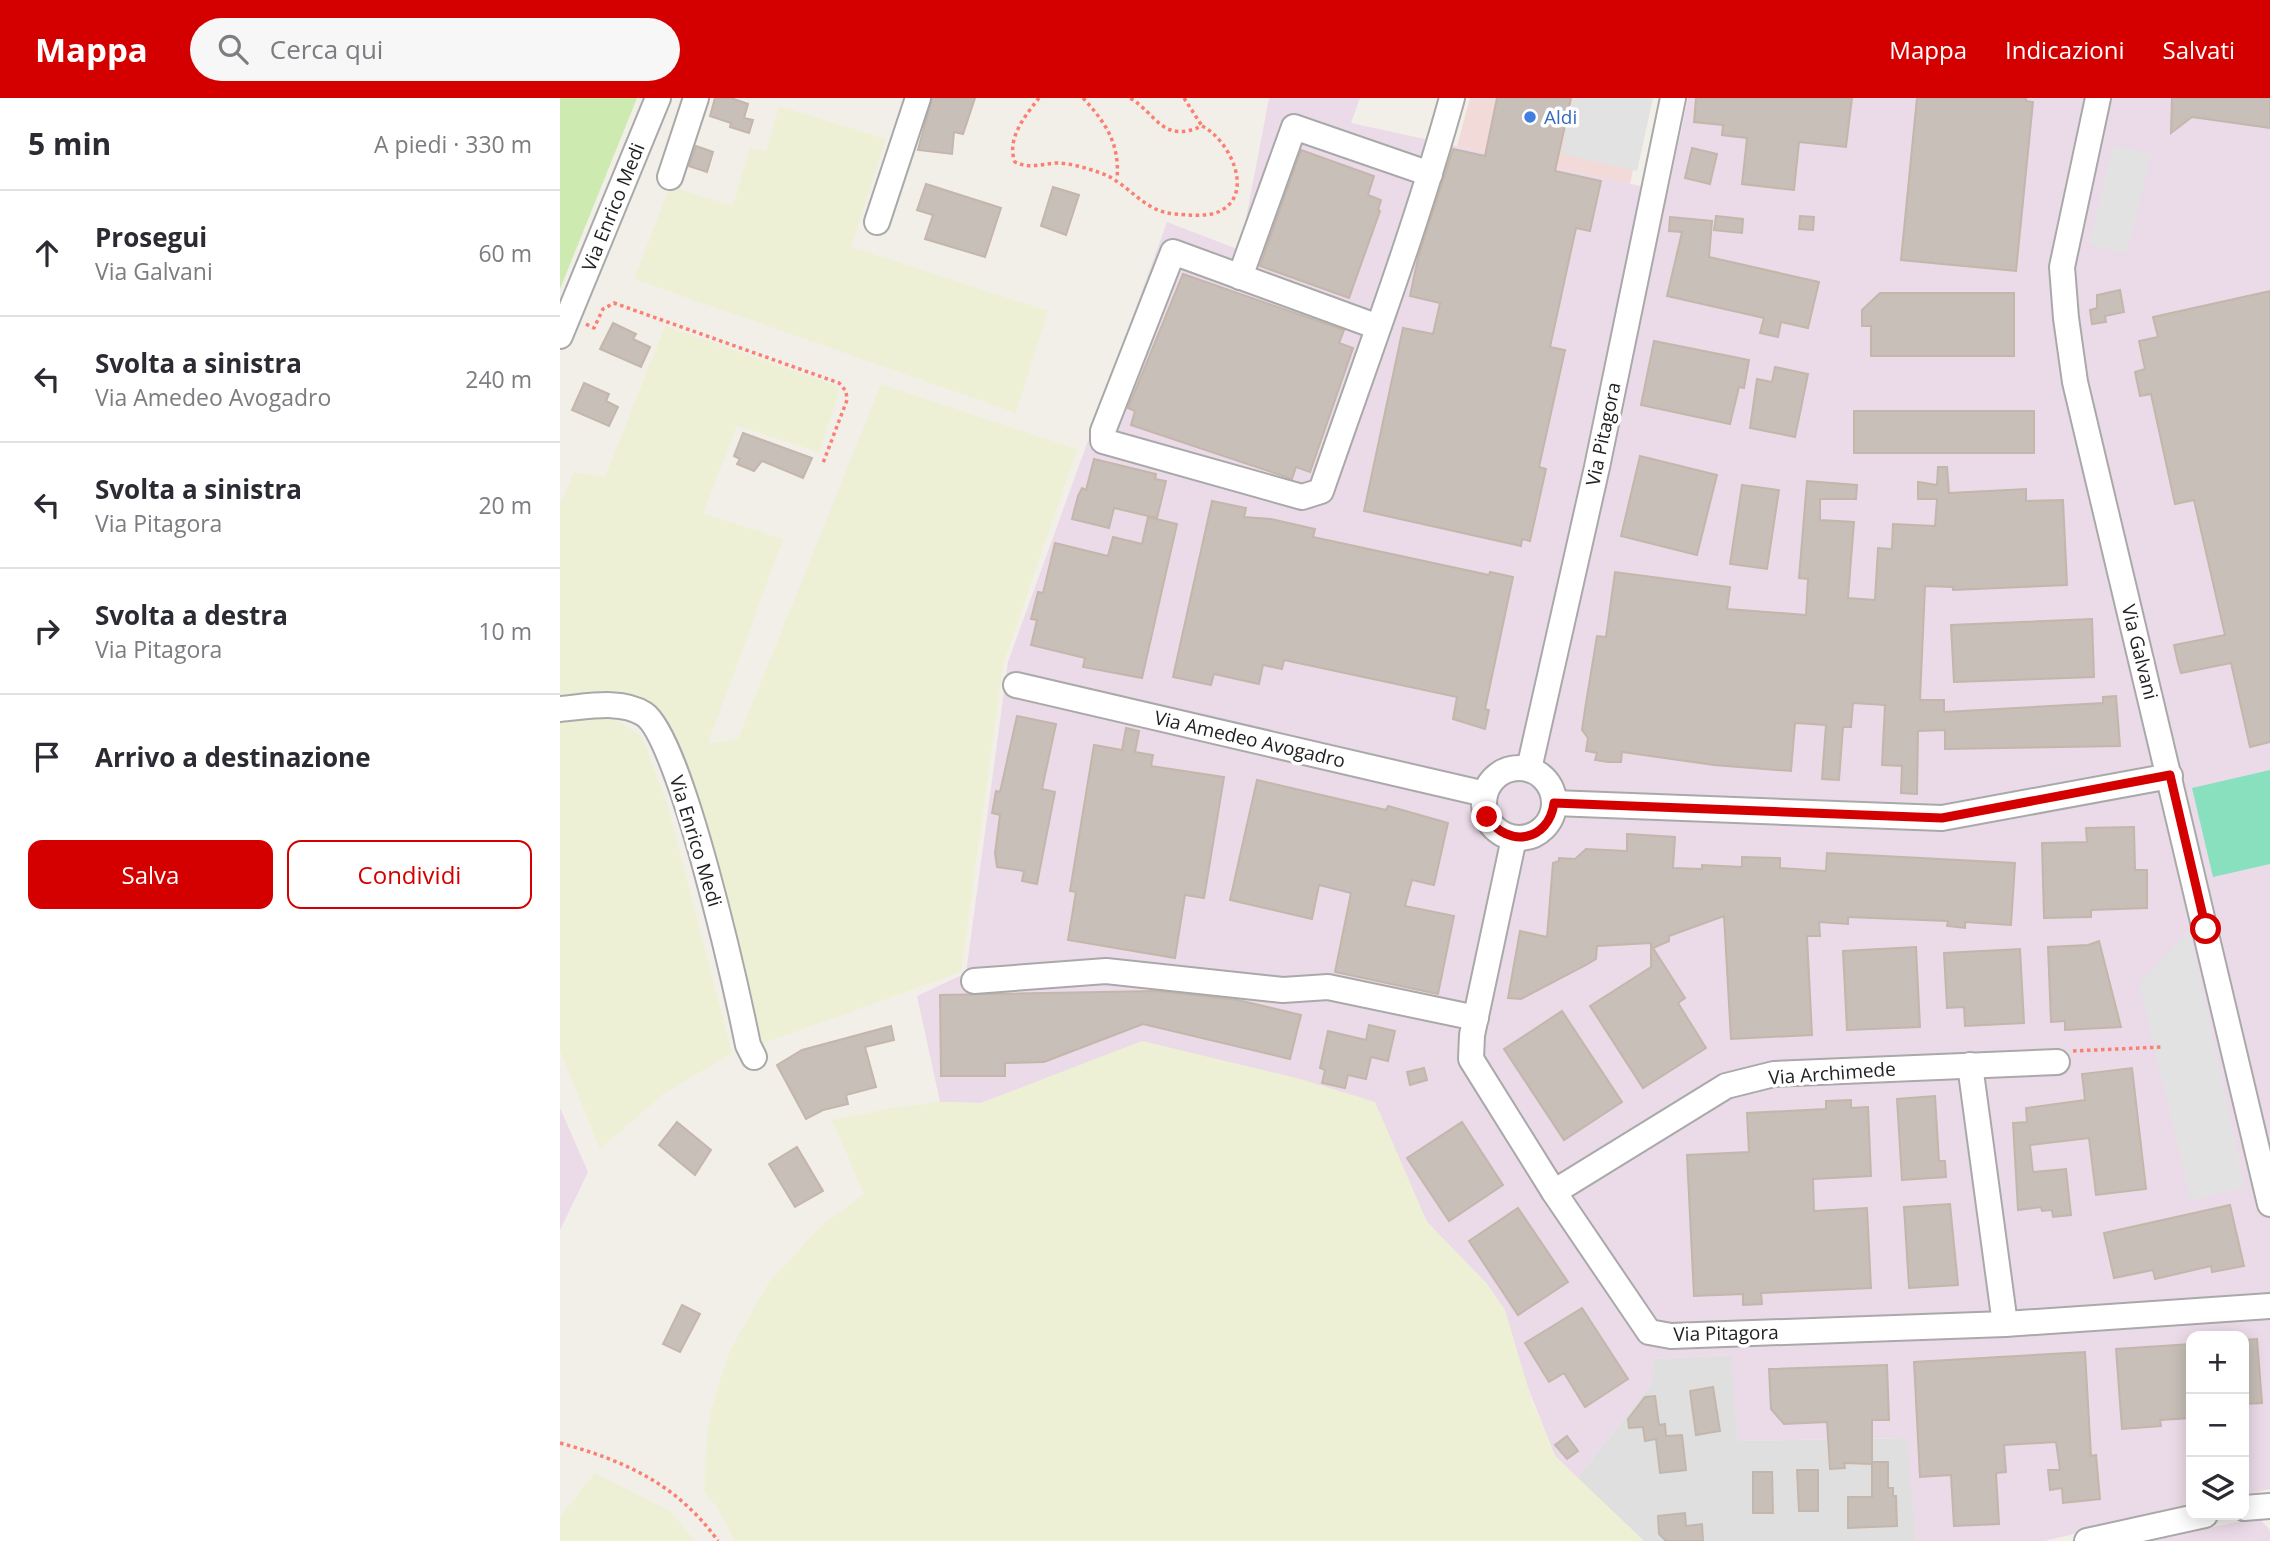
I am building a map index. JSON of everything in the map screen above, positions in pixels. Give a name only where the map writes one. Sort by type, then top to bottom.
[{"type":"street","name":"Via Enrico Medi","points":[[564,327],[658,98]]},
{"type":"street","name":"Via Enrico Medi","points":[[670,177],[696,98]]},
{"type":"street","points":[[1378,327],[1173,252],[1103,431],[1103,441],[1301,497],[1321,491],[1378,327],[1427,185],[1452,98]]},
{"type":"street","name":"Via Pitagora","points":[[1529,769],[1597,467],[1673,98]]},
{"type":"street","name":"Via Galvani","points":[[2098,98],[2062,267],[2075,382],[2266,1166],[2270,1204]]},
{"type":"street","points":[[877,222],[915,99]]},
{"type":"street","points":[[1240,277],[1294,127],[1427,185]]},
{"type":"street","name":"Via Amedeo Avogadro","points":[[1016,685],[1485,794]]},
{"type":"street","name":"Via Enrico Medi","points":[[560,709],[629,707],[657,726],[672,761],[721,921],[748,1045],[754,1057]]},
{"type":"street","points":[[1529,769],[1547,782],[1554,803],[1547,825],[1537,833],[1514,838],[1493,827],[1487,817],[1485,794],[1497,775],[1507,770],[1529,769]]},
{"type":"street","points":[[1554,803],[1942,818],[2170,775]]},
{"type":"street","name":"Via Pitagora","points":[[1514,838],[1476,1018],[1471,1059],[1554,1192],[1649,1332],[1671,1336],[2005,1324],[2270,1306]]},
{"type":"street","points":[[974,981],[1106,971],[1283,990],[1328,987],[1476,1018]]},
{"type":"street","name":"Via Archimede","points":[[1554,1192],[1726,1086],[1774,1074],[1969,1065],[2063,1056]]},
{"type":"street","points":[[1969,1065],[2005,1324]]},
{"type":"street","points":[[2249,1508],[2270,1506]]},
{"type":"street","points":[[2087,1541],[2186,1519]]},
{"type":"path","points":[[1040,98],[1013,139],[1011,152],[1015,162],[1025,167],[1058,163],[1077,166],[1117,179],[1129,192],[1156,212],[1198,215],[1219,212],[1233,197],[1237,180],[1236,163],[1210,130],[1202,126],[1184,98]]},
{"type":"path","points":[[1083,98],[1107,126],[1115,143],[1119,158],[1117,179]]},
{"type":"path","points":[[1130,98],[1142,103],[1155,124],[1182,132],[1202,126]]},
{"type":"path","points":[[1142,103],[1147,98]]},
{"type":"path","points":[[564,327],[594,328],[603,309],[614,303],[839,383],[846,391],[847,400],[823,463]]},
{"type":"path","points":[[2063,1056],[2162,1047]]},
{"type":"path","points":[[560,1443],[641,1471],[696,1511],[718,1541]]},
{"type":"shaded area","points":[[1269,98],[1360,98],[1351,123],[1668,192],[1688,98],[2270,98],[2270,1489],[2249,1494],[2249,1331],[2186,1331],[2186,1508],[2044,1541],[1916,1541],[1907,1438],[1738,1441],[1731,1355],[1654,1359],[1651,1384],[1577,1478],[1555,1456],[1487,1284],[1427,1222],[1402,1169],[1039,1083],[981,1103],[940,1102],[917,996],[966,973],[1008,662],[1167,222],[1240,250]]},
{"type":"shaded area","points":[[1470,98],[1649,98],[1630,184],[1457,146]]},
{"type":"shaded area","points":[[1573,98],[1653,98],[1637,171],[1561,154]]},
{"type":"shaded area","points":[[2113,145],[2151,154],[2127,253],[2089,244]]},
{"type":"shaded area","points":[[2189,930],[2245,1187],[2191,1201],[2139,983]]},
{"type":"shaded area","points":[[560,1108],[588,1172],[560,1230]]},
{"type":"shaded area","points":[[1732,1355],[1738,1441],[1908,1438],[1916,1541],[1644,1541],[1577,1478],[1651,1384],[1653,1359]]},
{"type":"shaded area","points":[[2258,1517],[2270,1530],[2270,1541],[2153,1541],[2249,1520]]},
{"type":"green space","points":[[560,98],[637,98],[560,289]]},
{"type":"green space","points":[[779,106],[886,139],[851,247],[1048,311],[1016,413],[634,279],[670,186],[733,206],[750,148],[766,151]]},
{"type":"green space","points":[[665,326],[835,385],[839,393],[819,452],[737,426],[703,513],[783,539],[708,744],[738,739],[881,384],[1077,449],[1003,665],[961,972],[759,1045],[731,917],[681,749],[666,718],[645,699],[619,692],[560,698],[560,504],[574,472],[605,477]]},
{"type":"green space","points":[[597,716],[618,720],[642,737],[668,807],[732,1053],[663,1094],[600,1149],[560,1050],[560,720]]},
{"type":"green space","points":[[2270,770],[2270,864],[2213,877],[2192,788]]},
{"type":"green space","points":[[1142,1041],[1300,1079],[1375,1102],[1427,1222],[1487,1284],[1505,1310],[1532,1401],[1555,1456],[1644,1541],[735,1541],[717,1507],[704,1492],[707,1435],[712,1407],[729,1352],[769,1282],[822,1225],[864,1194],[832,1120],[940,1102],[981,1103]]},
{"type":"green space","points":[[595,1473],[670,1511],[695,1541],[560,1541],[560,1517]]},
{"type":"building","points":[[715,98],[731,98],[748,104],[744,118],[753,120],[749,133],[710,116]]},
{"type":"building","points":[[932,98],[975,98],[963,134],[954,132],[952,154],[918,150]]},
{"type":"building","points":[[1497,98],[1571,98],[1555,171],[1601,181],[1590,231],[1576,228],[1550,347],[1565,350],[1539,467],[1546,469],[1530,541],[1522,539],[1521,546],[1364,511],[1403,328],[1433,334],[1440,303],[1410,296],[1418,258],[1453,149],[1485,156]]},
{"type":"building","points":[[1696,98],[1852,98],[1846,147],[1799,142],[1794,190],[1742,184],[1747,138],[1722,135],[1723,125],[1694,122]]},
{"type":"building","points":[[1917,98],[2026,98],[2026,101],[2033,102],[2016,271],[1901,260]]},
{"type":"building","points":[[2172,98],[2270,98],[2270,128],[2192,117],[2171,133]]},
{"type":"building","points":[[696,146],[713,152],[707,172],[689,166]]},
{"type":"building","points":[[1692,148],[1717,154],[1710,184],[1685,178]]},
{"type":"building","points":[[1301,150],[1374,176],[1368,195],[1381,200],[1380,211],[1349,298],[1260,266]]},
{"type":"building","points":[[926,184],[1001,208],[985,257],[925,239],[933,215],[917,210]]},
{"type":"building","points":[[1053,187],[1079,195],[1066,235],[1041,226]]},
{"type":"building","points":[[1716,216],[1743,219],[1742,233],[1714,230]]},
{"type":"building","points":[[1800,216],[1814,217],[1813,230],[1799,229]]},
{"type":"building","points":[[1670,217],[1712,221],[1709,257],[1819,282],[1808,328],[1781,322],[1778,337],[1760,333],[1764,318],[1667,296],[1682,232],[1669,231]]},
{"type":"building","points":[[1183,274],[1344,330],[1339,343],[1353,348],[1310,472],[1296,467],[1292,479],[1131,425],[1135,411],[1128,408]]},
{"type":"building","points":[[2120,290],[2124,312],[2105,316],[2106,322],[2092,324],[2090,310],[2097,308],[2097,295]]},
{"type":"building","points":[[2270,291],[2270,742],[2250,747],[2231,663],[2181,673],[2174,645],[2225,635],[2194,500],[2175,504],[2151,394],[2140,396],[2135,372],[2145,369],[2139,341],[2158,337],[2153,317]]},
{"type":"building","points":[[1880,293],[2014,293],[2014,356],[1871,356],[1871,326],[1862,326],[1862,310]]},
{"type":"building","points":[[613,323],[636,334],[633,339],[650,347],[641,367],[600,349]]},
{"type":"building","points":[[1654,341],[1749,360],[1744,388],[1739,387],[1730,424],[1641,405]]},
{"type":"building","points":[[1775,367],[1808,374],[1795,437],[1750,428],[1757,379],[1772,382]]},
{"type":"building","points":[[584,383],[609,394],[606,401],[618,407],[609,426],[572,410]]},
{"type":"building","points":[[1854,411],[2034,411],[2034,453],[1854,453]]},
{"type":"building","points":[[743,433],[812,458],[803,478],[762,461],[754,471],[737,464],[740,459],[734,456]]},
{"type":"building","points":[[1640,456],[1717,475],[1697,555],[1621,536]]},
{"type":"building","points":[[1094,459],[1156,474],[1155,479],[1166,481],[1157,518],[1114,508],[1109,528],[1072,519],[1078,496],[1082,488],[1086,490]]},
{"type":"building","points":[[1938,467],[1947,467],[1949,493],[2026,489],[2026,501],[2063,500],[2067,585],[1953,590],[1953,587],[1925,586],[1920,700],[1944,700],[1944,712],[2103,703],[2103,697],[2116,696],[2120,746],[1945,749],[1945,730],[1918,731],[1917,794],[1901,793],[1902,766],[1882,765],[1885,705],[1853,703],[1851,727],[1843,727],[1839,780],[1822,779],[1826,725],[1795,723],[1791,771],[1714,765],[1622,752],[1621,762],[1608,762],[1595,760],[1597,753],[1586,751],[1588,738],[1582,730],[1586,703],[1597,636],[1606,637],[1615,572],[1730,587],[1727,609],[1806,615],[1808,579],[1799,578],[1807,481],[1857,485],[1856,499],[1820,499],[1820,520],[1854,522],[1848,598],[1875,600],[1878,548],[1892,549],[1893,524],[1935,526],[1937,499],[1918,499],[1918,482],[1937,485]]},
{"type":"building","points":[[1742,485],[1779,490],[1767,569],[1730,564]]},
{"type":"building","points":[[1212,501],[1246,508],[1244,517],[1271,519],[1315,529],[1313,537],[1489,575],[1490,572],[1513,577],[1485,709],[1489,710],[1485,729],[1453,719],[1457,697],[1284,660],[1282,669],[1263,665],[1259,684],[1214,674],[1211,685],[1173,677]]},
{"type":"building","points":[[1148,517],[1177,524],[1142,678],[1083,667],[1085,658],[1031,645],[1037,620],[1031,619],[1038,592],[1043,593],[1055,543],[1108,556],[1113,537],[1142,544]]},
{"type":"building","points":[[2092,619],[2094,677],[1954,682],[1951,625]]},
{"type":"building","points":[[1017,716],[1056,724],[1042,789],[1055,792],[1037,884],[1022,881],[1024,871],[997,867],[995,853],[1000,815],[992,813],[996,791],[1000,792]]},
{"type":"building","points":[[1126,728],[1139,731],[1135,752],[1153,755],[1151,766],[1224,777],[1204,898],[1185,895],[1175,958],[1068,940],[1076,892],[1070,891],[1094,745],[1122,750]]},
{"type":"building","points":[[1257,780],[1386,810],[1388,806],[1448,823],[1434,885],[1412,880],[1405,906],[1454,916],[1438,994],[1335,972],[1351,893],[1319,885],[1312,919],[1230,900]]},
{"type":"building","points":[[2134,827],[2135,870],[2147,870],[2147,908],[2091,910],[2091,917],[2044,918],[2042,843],[2087,842],[2086,828]]},
{"type":"building","points":[[1627,834],[1675,837],[1673,868],[1702,869],[1702,865],[1742,867],[1742,857],[1780,858],[1780,868],[1826,871],[1827,853],[2015,863],[2011,925],[1965,922],[1965,928],[1947,926],[1948,921],[1848,917],[1848,924],[1819,922],[1820,936],[1807,936],[1812,1035],[1731,1039],[1724,916],[1669,936],[1669,941],[1653,948],[1685,998],[1678,1003],[1706,1048],[1643,1088],[1590,1006],[1651,967],[1651,943],[1597,946],[1596,959],[1586,965],[1521,999],[1508,998],[1520,931],[1547,937],[1553,863],[1559,861],[1559,858],[1575,859],[1586,849],[1627,851]]},
{"type":"building","points":[[2099,941],[2121,1027],[2065,1030],[2065,1021],[2051,1022],[2048,947],[2088,945]]},
{"type":"building","points":[[1916,947],[1920,1027],[1847,1030],[1843,951]]},
{"type":"building","points":[[2020,949],[2024,1023],[1965,1026],[1964,1007],[1947,1008],[1944,953]]},
{"type":"building","points":[[1156,991],[1238,1000],[1301,1015],[1290,1059],[1143,1024],[1044,1062],[1005,1063],[1005,1076],[941,1076],[940,995]]},
{"type":"building","points":[[1562,1011],[1622,1102],[1564,1140],[1504,1049]]},
{"type":"building","points":[[1369,1025],[1395,1031],[1388,1061],[1371,1057],[1366,1079],[1348,1075],[1345,1088],[1322,1083],[1325,1070],[1320,1068],[1328,1031],[1366,1040]]},
{"type":"building","points":[[891,1026],[894,1040],[865,1047],[876,1087],[846,1095],[848,1104],[823,1110],[806,1119],[777,1065],[802,1050]]},
{"type":"building","points":[[1424,1068],[1427,1080],[1410,1085],[1407,1072]]},
{"type":"building","points":[[2132,1068],[2146,1189],[2096,1195],[2089,1138],[2030,1145],[2033,1172],[2066,1169],[2071,1215],[2053,1217],[2052,1210],[2042,1211],[2041,1207],[2018,1210],[2013,1123],[2027,1122],[2026,1108],[2085,1100],[2082,1074]]},
{"type":"building","points":[[1935,1096],[1939,1161],[1945,1161],[1946,1177],[1902,1180],[1897,1099]]},
{"type":"building","points":[[1851,1100],[1851,1108],[1868,1107],[1871,1176],[1813,1179],[1814,1211],[1867,1208],[1871,1288],[1761,1293],[1762,1304],[1743,1305],[1743,1294],[1694,1296],[1687,1155],[1749,1152],[1747,1113],[1826,1109],[1826,1101]]},
{"type":"building","points":[[677,1122],[711,1150],[695,1175],[659,1145]]},
{"type":"building","points":[[1462,1122],[1503,1185],[1449,1221],[1407,1158]]},
{"type":"building","points":[[797,1147],[823,1191],[795,1207],[769,1164]]},
{"type":"building","points":[[1950,1204],[1958,1285],[1909,1288],[1904,1207]]},
{"type":"building","points":[[2230,1205],[2244,1266],[2212,1272],[2211,1266],[2155,1279],[2153,1270],[2114,1278],[2104,1233]]},
{"type":"building","points":[[1518,1208],[1568,1282],[1518,1315],[1469,1241]]},
{"type":"building","points":[[682,1305],[700,1314],[680,1352],[663,1344]]},
{"type":"building","points":[[1582,1308],[1628,1379],[1585,1407],[1564,1373],[1549,1382],[1525,1343]]},
{"type":"building","points":[[2257,1339],[2262,1403],[2249,1404],[2249,1340]]},
{"type":"building","points":[[2186,1344],[2186,1418],[2160,1420],[2161,1426],[2122,1429],[2116,1349]]},
{"type":"building","points":[[2085,1352],[2091,1456],[2096,1455],[2100,1499],[2063,1503],[2062,1488],[2050,1490],[2048,1470],[2060,1470],[2056,1442],[2004,1445],[2006,1472],[1996,1473],[1999,1524],[1954,1526],[1951,1475],[1920,1477],[1914,1362]]},
{"type":"building","points":[[1887,1365],[1889,1420],[1872,1420],[1872,1464],[1844,1463],[1845,1468],[1830,1469],[1827,1422],[1784,1424],[1771,1409],[1769,1369]]},
{"type":"building","points":[[1713,1387],[1720,1431],[1696,1435],[1690,1391]]},
{"type":"building","points":[[1655,1396],[1659,1425],[1665,1424],[1666,1436],[1682,1435],[1686,1470],[1660,1473],[1656,1439],[1645,1441],[1643,1427],[1629,1428],[1628,1419],[1645,1397]]},
{"type":"building","points":[[1567,1436],[1578,1451],[1567,1459],[1555,1445]]},
{"type":"building","points":[[1872,1462],[1888,1462],[1888,1488],[1893,1488],[1893,1496],[1896,1496],[1897,1526],[1848,1528],[1848,1497],[1872,1497]]},
{"type":"building","points":[[1797,1470],[1818,1470],[1818,1511],[1799,1511]]},
{"type":"building","points":[[1753,1472],[1772,1472],[1773,1513],[1753,1513]]},
{"type":"building","points":[[1685,1513],[1686,1526],[1702,1524],[1703,1541],[1666,1541],[1659,1534],[1658,1516]]},
{"type":"place","name":"Aldi","points":[[1530,117]]},
{"type":"route","points":[[1487,817],[1493,827],[1514,838],[1537,833],[1547,825],[1554,803],[1942,818],[2170,775],[2206,929]]}]
